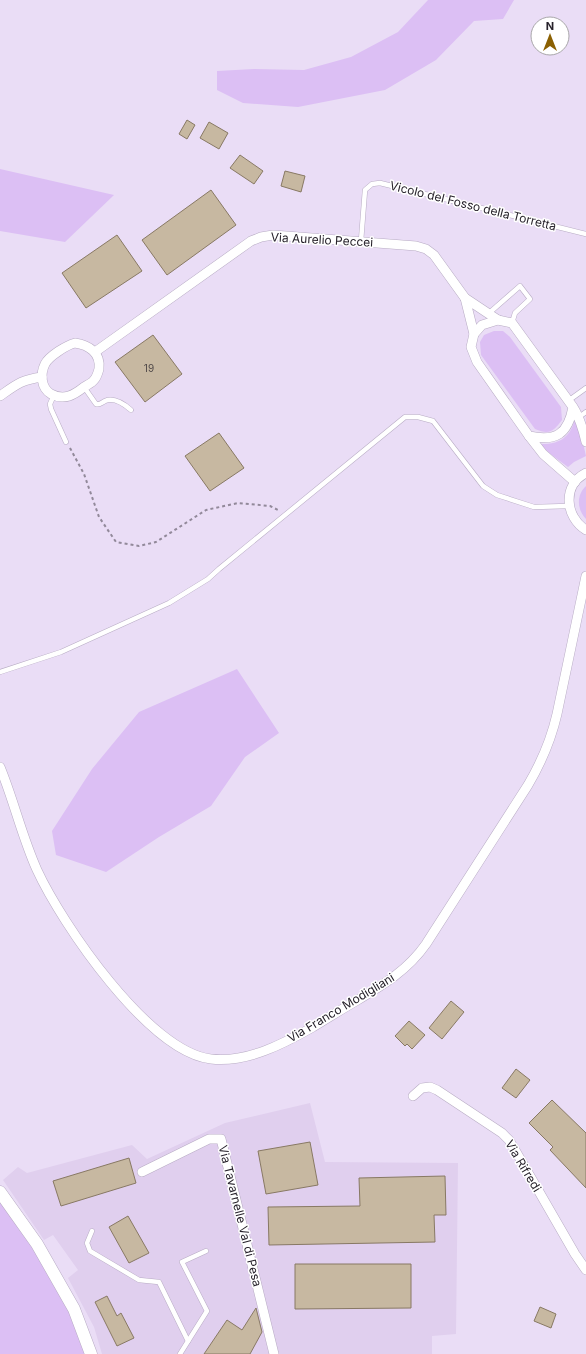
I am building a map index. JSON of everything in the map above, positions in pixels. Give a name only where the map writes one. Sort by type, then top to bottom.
[{"type":"street","name":"Via Aurelio Peccei","points":[[95,352],[256,239],[273,235],[416,246],[426,249],[434,255],[464,298],[474,334],[471,347],[477,362],[543,454],[575,482]]},
{"type":"street","name":"Via Aurelio Peccei","points":[[464,298],[498,320]]},
{"type":"street","points":[[474,334],[482,324],[498,320],[512,323],[571,404],[583,415],[586,442]]},
{"type":"street","points":[[82,344],[95,352],[98,358],[98,373],[94,380],[73,396],[61,397],[54,395],[45,387],[42,377],[45,363],[70,345],[82,344]]},
{"type":"street","points":[[0,396],[20,382],[27,379],[42,377]]},
{"type":"street","points":[[529,436],[550,438],[560,434],[567,426],[571,404]]},
{"type":"street","points":[[586,473],[582,474],[575,482],[570,492],[568,506],[576,523],[586,530]]},
{"type":"street","name":"Via Franco Modigliani","points":[[0,767],[29,850],[45,885],[81,943],[125,1000],[162,1035],[192,1054],[204,1058],[219,1059],[234,1058],[256,1053],[278,1045],[304,1032],[380,987],[408,966],[426,944],[528,786],[544,756],[552,735],[557,714],[586,576]]},
{"type":"street","name":"Via Rifredi","points":[[413,1096],[417,1091],[426,1087],[437,1090],[506,1136],[575,1254],[586,1270]]},
{"type":"street","name":"Via Tavarnelle Val di Pesa","points":[[142,1172],[210,1139],[221,1139],[274,1354]]},
{"type":"street","points":[[0,1192],[38,1244],[71,1303],[91,1354]]},
{"type":"lane","name":"Vicolo del Fosso della Torretta","points":[[361,242],[365,190],[372,184],[380,183],[586,234]]},
{"type":"lane","points":[[488,314],[520,286],[530,299],[515,313],[512,323]]},
{"type":"lane","points":[[84,387],[96,404],[99,405],[110,400],[114,400],[131,410]]},
{"type":"lane","points":[[571,404],[586,388]]},
{"type":"lane","points":[[54,395],[50,404],[51,409],[66,442]]},
{"type":"lane","points":[[0,672],[61,652],[169,604],[208,579],[406,417],[418,417],[433,421],[483,486],[497,495],[534,507],[568,506]]},
{"type":"lane","points":[[92,1230],[87,1243],[90,1251],[139,1280],[159,1282],[188,1341]]},
{"type":"lane","points":[[180,1354],[207,1311],[182,1262],[206,1251]]},
{"type":"path","points":[[66,442],[84,474],[99,517],[116,542],[138,546],[156,542],[206,510],[238,503],[270,506],[287,514]]},
{"type":"shaded area","points":[[428,0],[514,0],[503,19],[474,21],[436,60],[385,90],[298,107],[243,103],[217,90],[217,71],[254,69],[304,70],[351,57],[398,32]]},
{"type":"shaded area","points":[[0,169],[114,195],[65,242],[0,231]]},
{"type":"shaded area","points":[[494,331],[503,331],[510,337],[561,407],[562,420],[553,430],[544,432],[535,429],[481,355],[480,342],[484,335]]},
{"type":"shaded area","points":[[575,419],[580,430],[586,456],[568,467],[539,444],[558,442],[563,439],[567,436],[573,426]]},
{"type":"shaded area","points":[[586,486],[586,519],[579,507],[579,498]]},
{"type":"shaded area","points":[[237,669],[279,733],[245,757],[211,806],[159,837],[106,872],[56,855],[52,831],[92,769],[139,712]]},
{"type":"shaded area","points":[[310,1103],[325,1162],[458,1163],[456,1334],[432,1336],[432,1354],[102,1354],[94,1327],[68,1278],[78,1270],[53,1235],[44,1240],[3,1180],[18,1167],[27,1173],[132,1145],[147,1159],[225,1123]]},
{"type":"shaded area","points":[[0,1197],[64,1297],[85,1354],[0,1354]]},
{"type":"building","points":[[187,120],[195,125],[187,139],[179,134]]},
{"type":"building","points":[[209,122],[228,133],[219,149],[200,138]]},
{"type":"building","points":[[240,155],[263,171],[254,184],[230,168]]},
{"type":"building","points":[[285,171],[305,176],[301,192],[281,186]]},
{"type":"building","points":[[211,190],[236,225],[167,275],[142,240]]},
{"type":"building","points":[[117,235],[142,271],[86,308],[62,273]]},
{"type":"building","points":[[153,335],[182,374],[145,402],[115,362]]},
{"type":"building","points":[[219,433],[244,468],[210,491],[185,456]]},
{"type":"building","points":[[451,1001],[464,1012],[442,1039],[429,1028]]},
{"type":"building","points":[[409,1021],[425,1035],[412,1049],[407,1044],[405,1046],[395,1036]]},
{"type":"building","points":[[516,1069],[530,1080],[516,1098],[502,1088]]},
{"type":"building","points":[[552,1100],[586,1133],[586,1188],[550,1150],[553,1147],[529,1123]]},
{"type":"building","points":[[310,1142],[318,1185],[266,1194],[258,1151]]},
{"type":"building","points":[[129,1158],[136,1183],[61,1206],[53,1181]]},
{"type":"building","points":[[445,1176],[446,1215],[434,1215],[435,1242],[269,1245],[268,1207],[360,1206],[359,1178]]},
{"type":"building","points":[[128,1216],[149,1253],[129,1263],[109,1227]]},
{"type":"building","points":[[295,1264],[411,1264],[411,1308],[295,1309]]},
{"type":"building","points":[[107,1296],[117,1316],[121,1313],[134,1338],[117,1346],[95,1302]]},
{"type":"building","points":[[540,1307],[556,1314],[551,1328],[534,1321]]},
{"type":"building","points":[[256,1308],[262,1332],[250,1354],[204,1354],[227,1320],[242,1330]]}]
